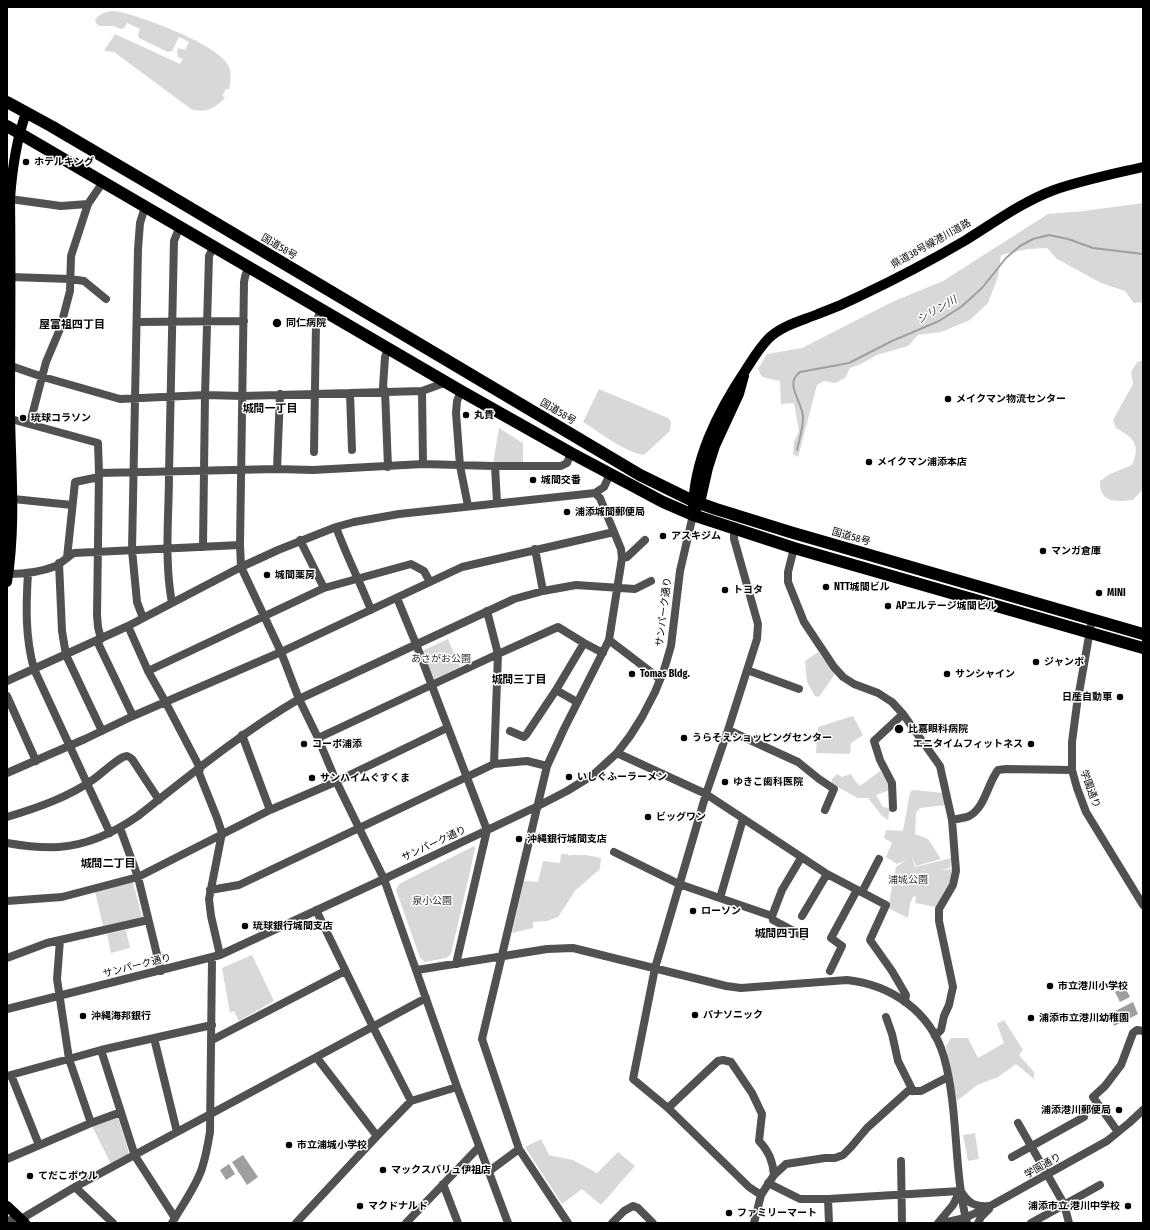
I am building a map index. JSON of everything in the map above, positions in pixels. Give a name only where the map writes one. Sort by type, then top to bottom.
[{"type":"highway","name":"国道58号","points":[[7,102],[160,190],[640,475],[696,502],[790,532],[1143,634]]},
{"type":"highway","points":[[7,126],[214,246],[248,268],[462,391],[571,453],[663,502],[693,515],[794,548],[1143,648]]},
{"type":"main road","points":[[8,578],[12,534],[13,498],[9,476],[9,380],[11,366],[9,328],[9,192],[19,132],[26,113]]},
{"type":"main road","name":"県道38号線港川道路","points":[[693,515],[715,446],[739,394],[746,369],[764,343],[784,328],[840,305],[881,285],[965,240],[1003,216],[1053,190],[1143,167]]},
{"type":"main road","points":[[7,1202],[15,1214]]},
{"type":"street","points":[[30,423],[46,362],[60,329],[70,291],[71,256],[88,204],[104,182]]},
{"type":"street","points":[[9,192],[61,206],[88,204]]},
{"type":"street","points":[[143,618],[137,602],[132,550],[139,236],[145,207]]},
{"type":"street","points":[[172,603],[169,587],[168,548],[170,397],[174,241],[180,226]]},
{"type":"street","points":[[203,547],[209,256],[214,246]]},
{"type":"street","points":[[248,268],[245,277],[242,396],[241,567],[281,652],[299,699],[318,738],[336,781],[384,879],[457,1087],[508,1223]]},
{"type":"street","points":[[9,272],[84,281],[106,299]]},
{"type":"street","points":[[314,452],[316,323],[321,309]]},
{"type":"street","points":[[137,322],[244,321]]},
{"type":"street","points":[[388,348],[385,357],[384,387],[388,467]]},
{"type":"street","points":[[11,366],[43,378],[120,399],[205,395],[242,396],[422,391],[447,382]]},
{"type":"street","points":[[422,391],[423,464]]},
{"type":"street","points":[[462,391],[457,402],[456,413],[460,466],[468,506]]},
{"type":"street","points":[[350,393],[352,450]]},
{"type":"street","points":[[277,469],[280,394]]},
{"type":"street","points":[[9,416],[98,443],[97,615],[99,640],[133,716]]},
{"type":"street","points":[[67,558],[75,482],[99,475],[134,472],[277,469],[313,470],[423,464],[460,466],[561,466],[567,462],[571,453]]},
{"type":"street","points":[[495,466],[497,503]]},
{"type":"street","points":[[7,681],[128,626],[241,567],[300,540],[336,527],[354,522],[399,514],[595,493],[604,488],[610,474]]},
{"type":"street","points":[[568,1223],[519,1149],[482,1039],[547,766],[577,702],[609,640],[622,558],[621,548],[600,498],[595,493]]},
{"type":"street","points":[[13,498],[72,505]]},
{"type":"street","name":"サンパーク通り","points":[[7,1009],[216,956],[538,806],[567,792],[594,775],[617,753],[642,718],[660,678],[671,646],[677,588],[693,515]]},
{"type":"street","points":[[336,527],[343,547],[359,579],[371,610]]},
{"type":"street","points":[[734,528],[734,539],[758,624],[757,638],[706,794],[655,968],[633,1079],[668,1108],[749,1187],[761,1195]]},
{"type":"street","points":[[7,773],[133,716],[281,652],[462,567],[614,532]]},
{"type":"street","points":[[300,540],[324,588]]},
{"type":"street","points":[[622,558],[627,557],[645,540]]},
{"type":"street","points":[[8,578],[45,569],[59,563],[74,553],[240,545]]},
{"type":"street","points":[[794,548],[788,572],[788,582],[804,622],[834,667],[843,677],[854,684],[878,693],[892,702],[903,714],[940,766],[952,820],[956,877],[939,909],[938,915],[953,993],[944,1016],[941,1030],[935,1036]]},
{"type":"street","points":[[535,550],[543,590]]},
{"type":"street","points":[[59,563],[62,631],[66,654],[102,731]]},
{"type":"street","points":[[148,671],[324,588],[411,564],[424,571],[430,582]]},
{"type":"street","points":[[28,573],[26,614],[29,652],[34,669],[110,833]]},
{"type":"street","points":[[7,843],[30,846],[61,847],[76,845],[110,833],[138,816],[242,735],[268,717],[299,699],[514,599],[543,590],[576,586],[635,588],[651,581]]},
{"type":"street","points":[[997,607],[1001,593]]},
{"type":"street","points":[[396,598],[416,644],[487,830],[456,964]]},
{"type":"street","points":[[487,611],[498,654],[494,764]]},
{"type":"street","name":"学園通り","points":[[1092,619],[1072,742],[1072,770],[1086,812],[1142,903]]},
{"type":"street","points":[[101,1050],[135,1156],[173,1221],[198,1180],[202,1169],[210,1132],[212,1025],[216,956],[210,907],[210,890],[222,834],[199,773],[200,768],[148,671],[128,626]]},
{"type":"street","points":[[318,738],[558,626],[584,643],[603,652]]},
{"type":"street","points":[[609,640],[660,678]]},
{"type":"street","points":[[510,731],[524,737],[556,690],[584,643]]},
{"type":"street","points":[[747,670],[799,689]]},
{"type":"street","points":[[556,690],[577,702]]},
{"type":"street","points":[[7,696],[36,761]]},
{"type":"street","points":[[893,808],[892,784],[880,760],[874,741],[903,714]]},
{"type":"street","points":[[7,901],[62,897],[138,877],[270,810],[336,781],[447,728]]},
{"type":"street","points":[[728,730],[798,762],[834,789],[825,810]]},
{"type":"street","points":[[242,735],[270,810]]},
{"type":"street","points":[[617,753],[706,794],[801,858],[827,874],[886,905],[870,940],[892,971],[906,995],[905,1002]]},
{"type":"street","points":[[7,817],[64,797],[87,784],[120,759],[127,756],[130,757],[159,800]]},
{"type":"street","points":[[210,890],[239,885],[494,764],[527,761],[547,766]]},
{"type":"street","points":[[952,820],[967,816],[974,812],[981,804],[998,770],[1072,770]]},
{"type":"street","points":[[720,898],[743,819]]},
{"type":"street","points":[[120,828],[138,877],[161,971]]},
{"type":"street","points":[[614,852],[679,884],[772,916],[773,920],[803,936]]},
{"type":"street","points":[[772,916],[782,890],[801,858]]},
{"type":"street","points":[[830,971],[842,946],[831,938],[879,859]]},
{"type":"street","points":[[802,916],[827,874]]},
{"type":"street","points":[[316,910],[345,971],[411,1101]]},
{"type":"street","points":[[7,958],[37,946],[148,920]]},
{"type":"street","points":[[60,940],[57,980],[69,1059],[91,1122]]},
{"type":"street","points":[[417,970],[547,949],[573,948],[726,986],[741,988],[847,980],[864,982],[881,987],[896,995],[924,1020],[935,1036],[944,1056],[948,1077],[960,1191],[966,1220]]},
{"type":"street","points":[[212,1040],[345,971]]},
{"type":"street","points":[[7,1222],[15,1214],[76,1187],[135,1156],[426,998]]},
{"type":"street","points":[[886,1017],[892,1034],[898,1061],[913,1090]]},
{"type":"street","points":[[39,1145],[9,1076],[101,1050],[212,1025]]},
{"type":"street","points":[[1118,1132],[1093,1097],[1105,1086],[1121,1065],[1133,1033],[1137,1030],[1143,1031]]},
{"type":"street","points":[[154,1038],[177,1132]]},
{"type":"street","points":[[317,1058],[377,1136]]},
{"type":"street","points":[[668,1108],[718,1061],[723,1060],[731,1062],[752,1093],[762,1114],[759,1141],[767,1149],[773,1166],[774,1175]]},
{"type":"street","points":[[754,1223],[761,1195],[774,1175],[786,1164],[825,1158],[835,1158],[843,1155],[867,1128],[894,1102],[908,1091],[921,1090],[948,1077]]},
{"type":"street","points":[[296,1223],[411,1101],[457,1087]]},
{"type":"street","name":"学園通り","points":[[943,1223],[966,1220],[1107,1141],[1143,1110]]},
{"type":"street","points":[[7,1159],[91,1122],[121,1112]]},
{"type":"street","points":[[1012,1157],[1084,1117]]},
{"type":"street","points":[[1018,1123],[1064,1204],[1069,1223]]},
{"type":"street","points":[[406,1223],[479,1148]]},
{"type":"street","points":[[488,1172],[519,1149]]},
{"type":"street","points":[[901,1161],[902,1223]]},
{"type":"street","points":[[443,1184],[458,1223]]},
{"type":"street","points":[[768,1184],[800,1199],[828,1199],[960,1191]]},
{"type":"street","points":[[1033,1222],[1100,1185]]},
{"type":"street","points":[[76,1187],[113,1223]]},
{"type":"street","points":[[960,1191],[970,1203],[977,1206],[992,1205]]},
{"type":"street","points":[[938,1223],[953,1205],[960,1191]]},
{"type":"street","points":[[828,1199],[829,1223]]},
{"type":"street","points":[[978,1223],[981,1217],[992,1205]]},
{"type":"street","points":[[612,1223],[624,1211],[633,1206],[638,1208],[653,1223]]},
{"type":"green space","points":[[115,11],[158,24],[194,40],[209,48],[221,57],[228,65],[231,74],[229,89],[226,89],[222,96],[225,97],[222,101],[210,109],[191,109],[114,52],[104,51],[115,34],[180,64],[183,59],[178,57],[177,51],[179,48],[185,50],[189,42],[179,37],[172,51],[168,52],[139,38],[138,34],[140,29],[127,23],[124,28],[120,29],[114,26],[99,26],[96,23],[95,20],[101,14]]},
{"type":"green space","points":[[1143,203],[1143,302],[1134,303],[1125,291],[1101,283],[1057,259],[1047,248],[1028,249],[1001,255],[998,277],[988,303],[970,320],[941,332],[918,335],[908,346],[877,355],[859,365],[850,368],[845,378],[835,383],[824,381],[817,385],[798,457],[793,454],[794,442],[799,431],[794,403],[781,404],[780,381],[762,377],[758,369],[767,354],[802,348],[892,302],[943,281],[1048,214]]},
{"type":"green space","points":[[1143,360],[1143,489],[1133,500],[1110,500],[1102,494],[1100,481],[1110,474],[1132,465],[1136,452],[1134,443],[1127,435],[1116,428],[1113,420],[1133,384],[1131,372],[1137,362]]},
{"type":"green space","points":[[599,389],[668,418],[671,422],[670,431],[644,455],[636,453],[613,442],[583,422]]},
{"type":"green space","points":[[499,428],[523,443],[523,462],[493,464]]},
{"type":"green space","name":"あさがお公園","points":[[448,639],[460,667],[434,679],[422,651]]},
{"type":"green space","points":[[818,652],[835,674],[819,697],[815,696],[807,682],[805,661]]},
{"type":"green space","points":[[853,716],[863,735],[851,743],[850,754],[816,753],[818,727]]},
{"type":"green space","points":[[880,771],[889,784],[890,790],[876,795],[883,807],[890,808],[888,820],[882,816],[868,798],[858,798],[832,784],[832,779],[837,774],[842,777],[851,774],[860,786]]},
{"type":"green space","name":"浦城公園","points":[[913,790],[944,793],[946,805],[920,808],[916,813],[915,834],[928,839],[941,859],[916,866],[912,857],[915,867],[951,858],[950,868],[941,870],[952,869],[949,887],[936,907],[915,903],[916,897],[914,896],[910,903],[908,918],[888,908],[896,867],[906,860],[897,864],[886,857],[892,843],[884,838],[886,830],[903,831],[910,792]]},
{"type":"green space","name":"泉小公園","points":[[474,846],[475,849],[451,954],[446,958],[425,962],[420,958],[396,890],[399,884]]},
{"type":"green space","points":[[561,854],[567,854],[569,856],[586,855],[601,858],[600,869],[575,890],[558,917],[547,921],[533,922],[533,928],[512,933],[524,881],[538,882],[543,861],[560,863]]},
{"type":"green space","points":[[133,882],[142,917],[103,926],[95,891]]},
{"type":"green space","points":[[126,930],[130,948],[111,953],[107,934]]},
{"type":"green space","points":[[252,955],[274,1001],[239,1021],[234,1011],[230,1013],[222,968]]},
{"type":"green space","points":[[1004,1020],[1023,1050],[1019,1055],[1034,1072],[1034,1079],[1016,1064],[998,1077],[977,1085],[957,1101],[946,1046],[951,1038],[968,1038],[978,1058],[1004,1043],[997,1024]]},
{"type":"green space","points":[[114,1116],[118,1118],[128,1154],[111,1164],[91,1124]]},
{"type":"green space","points":[[975,1133],[979,1159],[968,1161],[963,1135]]},
{"type":"green space","points":[[541,1139],[549,1155],[573,1160],[597,1173],[618,1152],[635,1166],[601,1205],[582,1189],[562,1204],[525,1147]]},
{"type":"shaded area","points":[[1125,987],[1130,997],[1120,1002],[1115,992]]},
{"type":"shaded area","points":[[1133,1002],[1138,1014],[1114,1026],[1109,1014]]},
{"type":"shaded area","points":[[243,1155],[258,1177],[247,1185],[232,1162]]},
{"type":"shaded area","points":[[229,1164],[235,1174],[226,1180],[220,1170]]},
{"type":"waterway","name":"シリン川","points":[[797,450],[802,430],[803,418],[793,382],[795,377],[800,372],[849,363],[892,341],[939,321],[961,307],[982,288],[1006,258],[1020,246],[1033,239],[1049,235],[1068,239],[1093,248],[1143,254]]},
{"type":"place","name":"ホテルキング","points":[[26,162]]},
{"type":"place","name":"同仁病院","points":[[277,323]]},
{"type":"place","name":"メイクマン物流センター","points":[[948,399]]},
{"type":"place","name":"丸貴","points":[[466,415]]},
{"type":"place","name":"琉球コラソン","points":[[23,418]]},
{"type":"place","name":"メイクマン浦添本店","points":[[869,462]]},
{"type":"place","name":"城間交番","points":[[533,480]]},
{"type":"place","name":"浦添城間郵便局","points":[[567,512]]},
{"type":"place","name":"アスキジム","points":[[663,536]]},
{"type":"place","name":"マンガ倉庫","points":[[1043,551]]},
{"type":"place","name":"城間薬房","points":[[267,575]]},
{"type":"place","name":"NTT城間ビル","points":[[826,587]]},
{"type":"place","name":"トヨタ","points":[[725,590]]},
{"type":"place","name":"MINI","points":[[1099,593]]},
{"type":"place","name":"APエルテージ城間ビル","points":[[888,606]]},
{"type":"place","name":"ジャンボ","points":[[1036,662]]},
{"type":"place","name":"Tomas Bldg.","points":[[632,674]]},
{"type":"place","name":"サンシャイン","points":[[947,674]]},
{"type":"place","name":"日産自動車","points":[[1120,697]]},
{"type":"place","name":"比嘉眼科病院","points":[[899,729]]},
{"type":"place","name":"うらそえショッピングセンター","points":[[684,738]]},
{"type":"place","name":"コーポ浦添","points":[[304,744]]},
{"type":"place","name":"エニタイムフィットネス","points":[[1031,744]]},
{"type":"place","name":"いしぐふーラーメン","points":[[569,777]]},
{"type":"place","name":"サンハイムぐすくま","points":[[312,778]]},
{"type":"place","name":"ゆきこ歯科医院","points":[[725,782]]},
{"type":"place","name":"ビッグワン","points":[[648,817]]},
{"type":"place","name":"沖縄銀行城間支店","points":[[519,839]]},
{"type":"place","name":"ローソン","points":[[693,911]]},
{"type":"place","name":"琉球銀行城間支店","points":[[245,926]]},
{"type":"place","name":"市立港川小学校","points":[[1050,986]]},
{"type":"place","name":"パナソニック","points":[[695,1015]]},
{"type":"place","name":"沖縄海邦銀行","points":[[83,1016]]},
{"type":"place","name":"浦添市立港川幼稚園","points":[[1031,1018]]},
{"type":"place","name":"浦添港川郵便局","points":[[1119,1110]]},
{"type":"place","name":"市立浦城小学校","points":[[289,1145]]},
{"type":"place","name":"マックスバリュ伊祖店","points":[[383,1170]]},
{"type":"place","name":"てだこボウル","points":[[30,1176]]},
{"type":"place","name":"マクドナルド","points":[[360,1206]]},
{"type":"place","name":"浦添市立 港川中学校","points":[[1128,1206]]},
{"type":"place","name":"ファミリーマート","points":[[729,1213]]},
{"type":"district","name":"屋富祖四丁目","points":[[72,325]]},
{"type":"district","name":"城間一丁目","points":[[270,409]]},
{"type":"district","name":"城間三丁目","points":[[519,680]]},
{"type":"district","name":"城間二丁目","points":[[108,864]]},
{"type":"district","name":"城間四丁目","points":[[782,934]]}]
